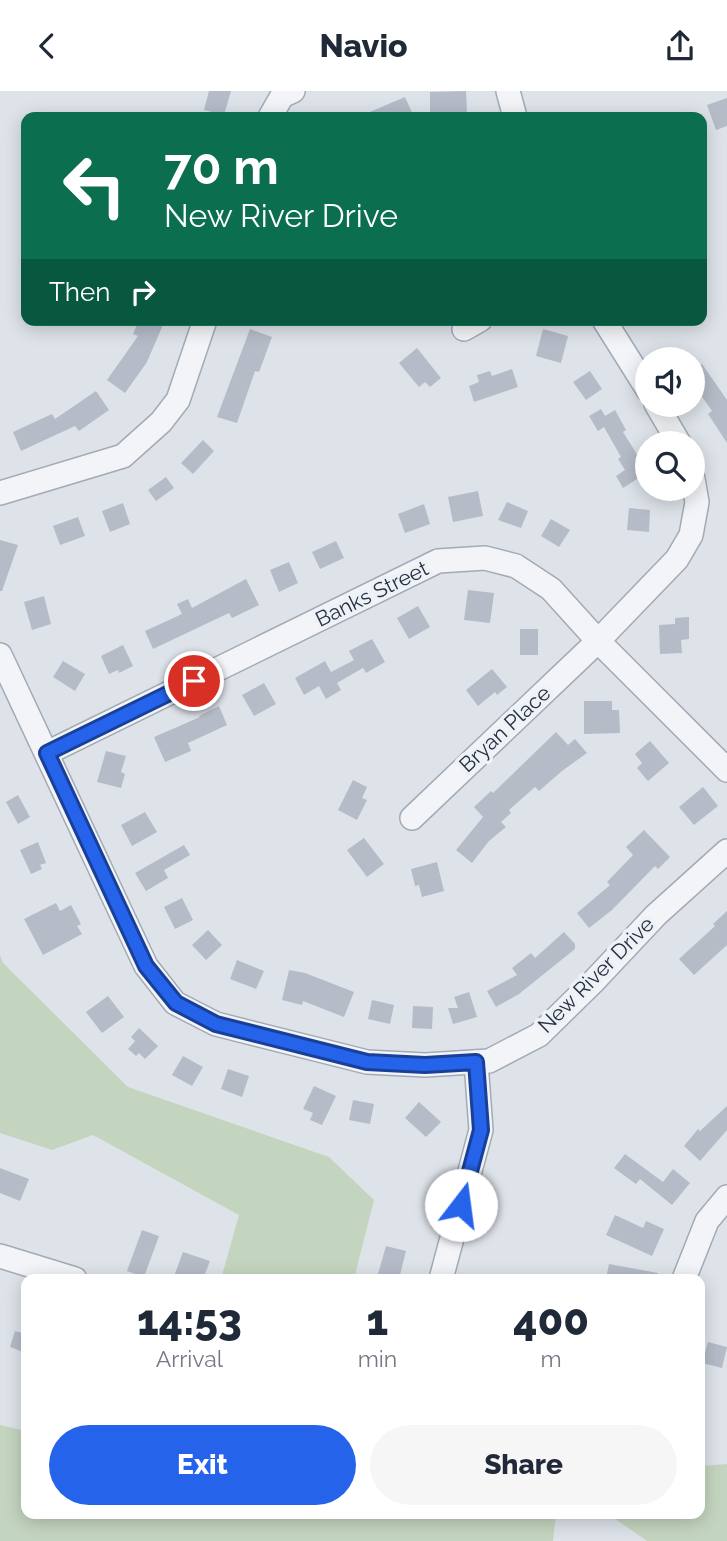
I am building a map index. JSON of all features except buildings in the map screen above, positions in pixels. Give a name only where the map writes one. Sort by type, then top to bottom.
[{"type":"street","points":[[273,112],[282,96],[293,91]]},
{"type":"street","points":[[508,91],[513,112]]},
{"type":"street","points":[[0,493],[123,456],[161,422],[178,400],[203,326]]},
{"type":"street","points":[[608,326],[635,369]]},
{"type":"street","name":"Bryan Place","points":[[412,818],[598,641],[677,559],[691,535],[697,501]]},
{"type":"street","name":"Banks Street","points":[[47,753],[438,561],[485,558],[516,566],[551,589],[598,641],[727,770]]},
{"type":"street","name":"New River Drive","points":[[0,655],[146,966],[176,1003],[216,1024],[367,1062],[425,1065],[489,1061],[539,1035],[656,915],[727,851]]},
{"type":"street","points":[[442,1274],[481,1130],[476,1062]]},
{"type":"street","points":[[686,1274],[707,1221],[727,1197]]},
{"type":"street","points":[[0,1256],[59,1274]]},
{"type":"green space","points":[[0,955],[3,963],[128,1087],[329,1157],[374,1200],[355,1274],[222,1274],[239,1215],[93,1135],[52,1150],[0,1133]]},
{"type":"green space","points":[[0,1425],[21,1430],[21,1519],[555,1519],[553,1541],[0,1541]]},
{"type":"green space","points":[[727,1464],[727,1541],[647,1541],[615,1519],[705,1519],[705,1466]]},
{"type":"route","points":[[194,681],[47,753],[146,966],[176,1003],[216,1024],[367,1062],[425,1065],[476,1062],[481,1130],[461,1205]]}]
